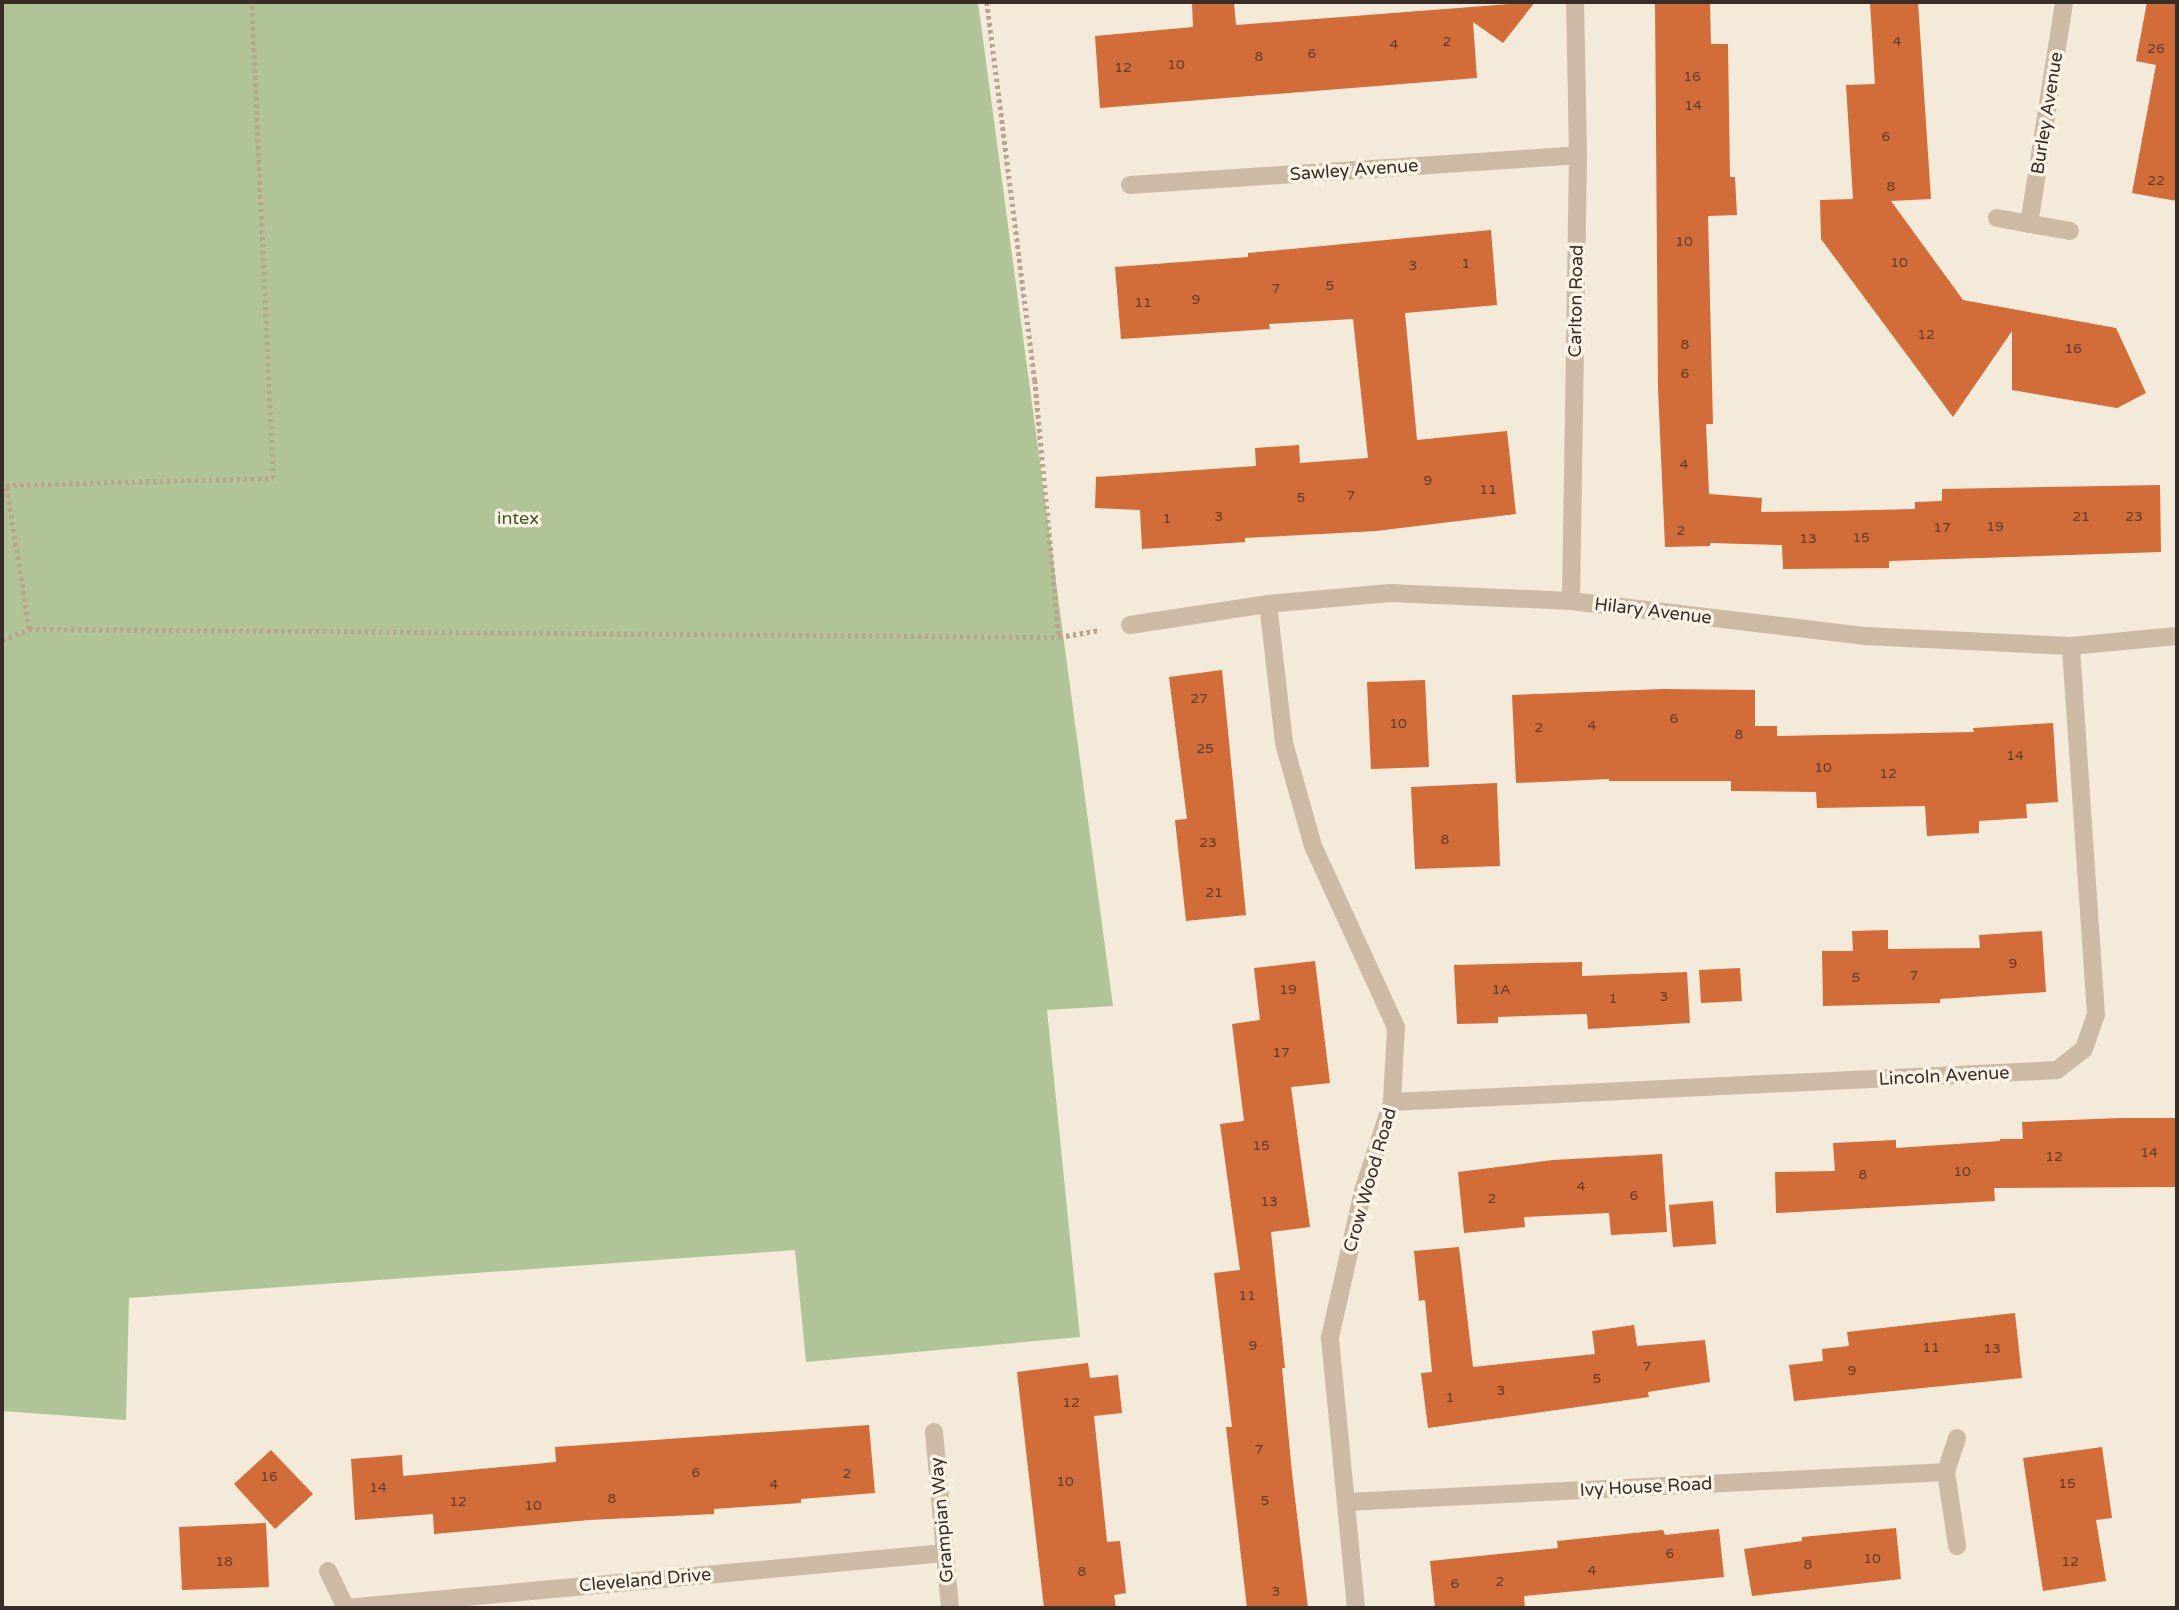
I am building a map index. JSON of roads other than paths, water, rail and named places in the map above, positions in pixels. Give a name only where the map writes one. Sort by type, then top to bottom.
[{"type":"street","name":"Carlton Road","points":[[1571,601],[1578,155],[1575,2]]},
{"type":"street","name":"Burley Avenue","points":[[2029,223],[2064,2]]},
{"type":"street","name":"Sawley Avenue","points":[[1130,185],[1578,155]]},
{"type":"street","points":[[1997,218],[2070,231]]},
{"type":"street","name":"Hilary Avenue","points":[[1130,625],[1268,604],[1390,593],[1571,601],[1864,636],[2071,646],[2177,636]]},
{"type":"street","name":"Crow Wood Road","points":[[1268,604],[1284,743],[1313,846],[1396,1027],[1392,1102],[1363,1191],[1330,1338],[1356,1608]]},
{"type":"street","name":"Lincoln Avenue","points":[[1392,1102],[2057,1070],[2084,1049],[2096,1015],[2071,646]]},
{"type":"street","name":"Grampian Way","points":[[934,1432],[950,1608]]},
{"type":"street","points":[[1957,1438],[1946,1472],[1957,1546]]},
{"type":"street","name":"Ivy House Road","points":[[1346,1502],[1946,1472]]},
{"type":"street","name":"Cleveland Drive","points":[[346,1608],[944,1553]]},
{"type":"street","points":[[328,1571],[346,1608]]},
{"type":"park label","name":"intex","points":[[518,518]]}]
